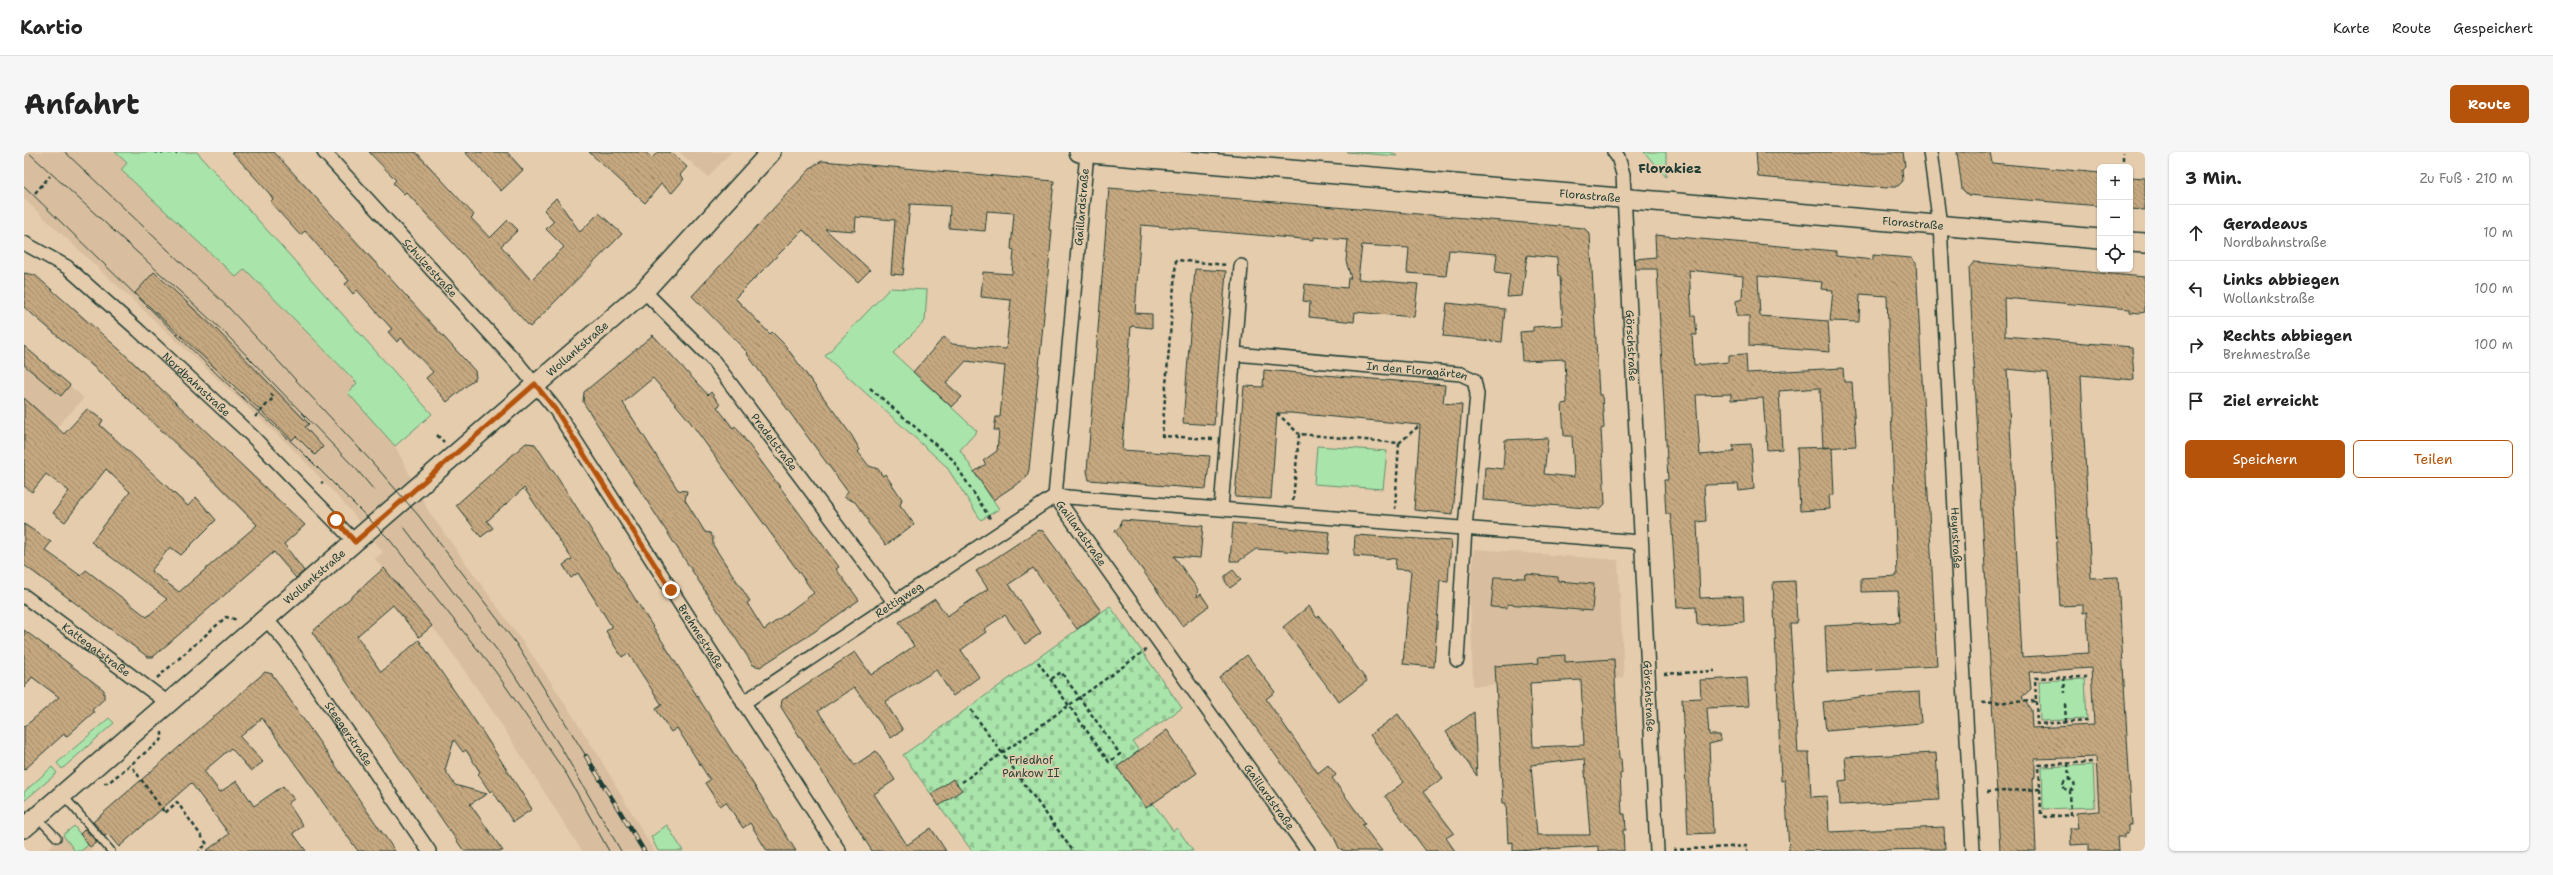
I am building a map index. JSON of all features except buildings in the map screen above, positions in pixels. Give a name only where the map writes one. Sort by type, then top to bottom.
[{"type":"street","name":"Schulzestraße","points":[[324,152],[535,384]]},
{"type":"street","name":"Wollankstraße","points":[[30,822],[644,291],[771,152]]},
{"type":"street","name":"Florastraße","points":[[1083,152],[2097,239]]},
{"type":"street","name":"Gaillardstraße","points":[[1083,152],[1055,496],[1308,851]]},
{"type":"street","name":"Görschstraße","points":[[1614,152],[1618,157],[1623,174],[1640,542],[1657,851]]},
{"type":"street","name":"Heynstraße","points":[[1930,152],[1940,225],[1973,851]]},
{"type":"street","points":[[2133,242],[2145,243]]},
{"type":"street","name":"Nordbahnstraße","points":[[24,243],[67,266],[138,330],[251,434],[355,542]]},
{"type":"street","points":[[1221,508],[1235,354],[1241,266]]},
{"type":"street","name":"Pradelstraße","points":[[644,291],[712,359],[895,602]]},
{"type":"street","name":"In den Floragärten","points":[[1235,354],[1461,374],[1474,380],[1477,394],[1465,528],[1457,660]]},
{"type":"street","name":"Brehmestraße","points":[[535,384],[555,409],[839,851]]},
{"type":"street","points":[[1055,496],[1640,542]]},
{"type":"street","name":"Rettigweg","points":[[743,703],[1055,496]]},
{"type":"street","name":"Kattegatstraße","points":[[24,596],[168,703]]},
{"type":"street","name":"Steegerstraße","points":[[266,618],[286,642],[429,851]]},
{"type":"lane","points":[[62,794],[111,851]]},
{"type":"lane","points":[[30,822],[57,838]]},
{"type":"path","points":[[154,152],[177,153]]},
{"type":"path","points":[[2123,152],[2123,164]]},
{"type":"path","points":[[35,192],[41,183],[50,176]]},
{"type":"path","points":[[1227,440],[1162,436],[1162,428],[1176,260],[1241,266]]},
{"type":"path","points":[[870,388],[952,459],[991,520]]},
{"type":"path","points":[[255,417],[274,397],[270,393]]},
{"type":"path","points":[[1277,413],[1299,434],[1399,443],[1420,425]]},
{"type":"path","points":[[1292,514],[1299,434]]},
{"type":"path","points":[[1394,522],[1399,443]]},
{"type":"path","points":[[962,782],[1146,650]]},
{"type":"path","points":[[1038,662],[1050,680],[1109,762],[1120,754],[1061,672],[1050,680]]},
{"type":"path","points":[[1664,674],[1715,671]]},
{"type":"path","points":[[2064,677],[2065,693]]},
{"type":"path","points":[[2087,677],[2035,678],[2037,724],[2089,721]]},
{"type":"path","points":[[1982,703],[2036,701]]},
{"type":"path","points":[[2064,704],[2066,722]]},
{"type":"path","points":[[972,710],[1073,851]]},
{"type":"path","points":[[2069,779],[2074,782],[2075,786],[2070,791],[2071,815],[2045,817],[2040,814],[2039,765],[2092,762]]},
{"type":"path","points":[[2068,763],[2069,779],[2064,786],[2070,791]]},
{"type":"path","points":[[132,768],[165,813],[177,802],[207,844],[199,851]]},
{"type":"path","points":[[1987,792],[2040,789]]},
{"type":"path","points":[[1673,850],[1708,850],[1747,846],[1747,851]]},
{"type":"shaded area","points":[[24,152],[115,152],[127,163],[121,170],[236,277],[245,269],[357,384],[348,393],[395,446],[429,512],[545,673],[598,755],[654,851],[582,851],[496,716],[443,640],[375,559],[383,552],[350,510],[297,453],[24,199]]},
{"type":"shaded area","points":[[679,152],[731,152],[708,177]]},
{"type":"shaded area","points":[[24,346],[84,398],[47,438],[24,418]]},
{"type":"shaded area","points":[[1474,549],[1618,560],[1624,678],[1473,686],[1470,596]]},
{"type":"shaded area","points":[[74,826],[92,851],[46,851]]},
{"type":"green space","points":[[115,152],[197,152],[432,414],[395,446],[348,393],[357,383],[245,269],[236,277],[121,170],[127,163]]},
{"type":"green space","points":[[1347,152],[1392,152],[1397,156]]},
{"type":"green space","points":[[1644,152],[1666,152],[1666,177]]},
{"type":"green space","points":[[890,288],[927,290],[925,321],[893,353],[977,431],[960,450],[999,509],[981,520],[946,466],[825,356]]},
{"type":"green space","points":[[1317,446],[1387,451],[1383,489],[1314,484]]},
{"type":"green space","name":"Friedhof Pankow II","points":[[1110,606],[1182,708],[1133,742],[1139,751],[1117,767],[1146,808],[1153,803],[1173,831],[1177,828],[1193,851],[972,851],[903,755]]},
{"type":"green space","points":[[2085,679],[2087,719],[2040,721],[2039,681]]},
{"type":"green space","points":[[109,718],[114,723],[62,769],[57,763]]},
{"type":"green space","points":[[2093,765],[2095,807],[2043,809],[2042,767]]},
{"type":"green space","points":[[52,767],[57,773],[24,801],[24,792]]},
{"type":"green space","points":[[667,825],[683,851],[658,851],[651,837]]},
{"type":"green space","points":[[74,826],[88,845],[81,851],[75,851],[63,835]]},
{"type":"tram line","points":[[28,152],[225,333],[357,470],[374,490]]},
{"type":"tram line","points":[[65,152],[229,308],[371,461],[418,515],[515,642],[586,756]]},
{"type":"tram line","points":[[24,186],[220,377],[297,447],[389,539],[495,671],[567,775],[609,851]]},
{"type":"tram line","points":[[404,527],[506,662],[563,751],[621,851]]},
{"type":"railway","points":[[586,756],[644,851]]},
{"type":"district","name":"Florakiez","points":[[1670,168]]},
{"type":"route","points":[[336,520],[355,542],[454,453],[535,384],[555,409],[671,590]]}]
